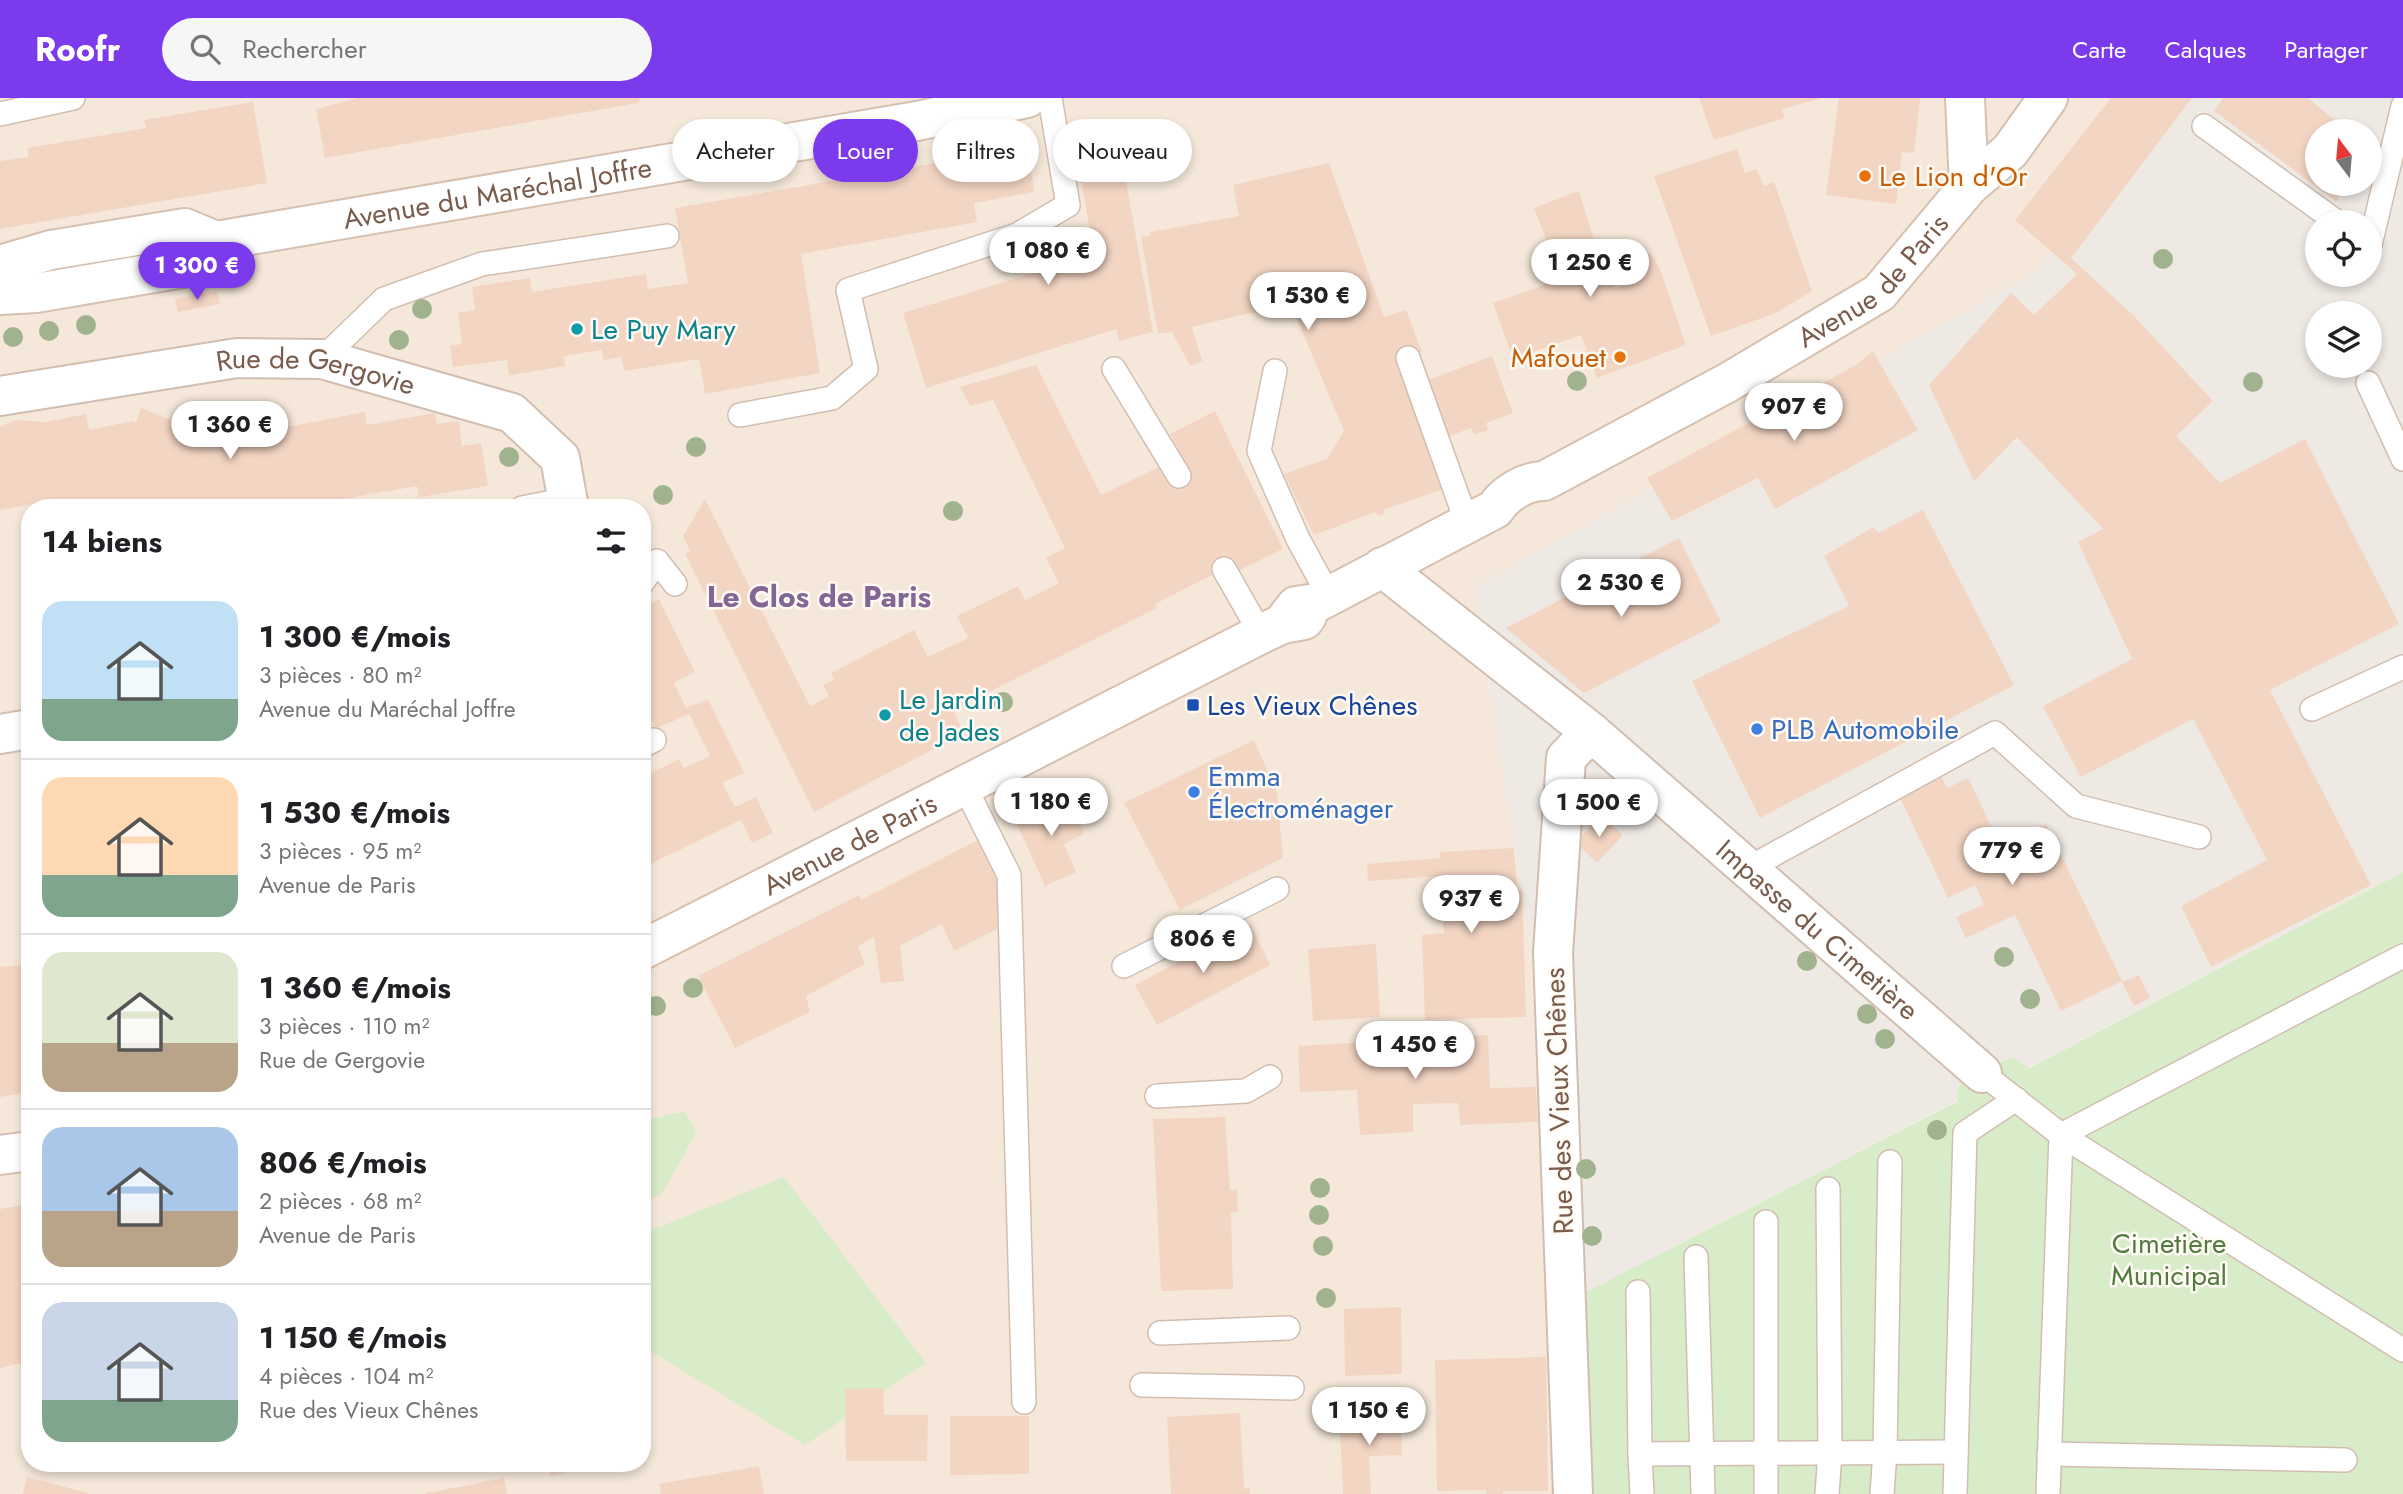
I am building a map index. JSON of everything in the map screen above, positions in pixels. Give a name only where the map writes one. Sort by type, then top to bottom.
[{"type":"main road","name":"Avenue du Maréchal Joffre","points":[[216,242],[917,121],[1027,98]]},
{"type":"main road","name":"Avenue de Paris","points":[[1965,98],[1969,186]]},
{"type":"main road","points":[[2010,151],[2020,98]]},
{"type":"main road","name":"Avenue de Paris","points":[[651,945],[1271,629],[1304,620],[1322,599],[1481,516],[1515,512],[1544,495],[1544,481],[1727,383],[1879,293],[1969,186],[2010,151],[2048,98]]},
{"type":"main road","points":[[0,265],[51,250],[186,228],[216,242],[195,266],[36,293],[0,295]]},
{"type":"main road","name":"Rue de Gergovie","points":[[0,396],[237,358],[322,359],[512,413],[560,458],[567,499]]},
{"type":"main road","points":[[1382,567],[1591,732]]},
{"type":"main road","points":[[0,734],[21,730]]},
{"type":"main road","name":"Impasse du Cimetière","points":[[1591,732],[1982,1073]]},
{"type":"main road","name":"Rue des Vieux Chênes","points":[[1573,1494],[1553,953],[1566,758],[1591,732]]},
{"type":"main road","points":[[0,1155],[21,1152]]},
{"type":"lane","points":[[0,114],[73,98]]},
{"type":"lane","points":[[740,415],[832,398],[866,369],[848,290],[1017,235],[1068,205],[1049,98]]},
{"type":"lane","points":[[2378,210],[2403,106]]},
{"type":"lane","points":[[2204,126],[2320,210]]},
{"type":"lane","points":[[322,359],[384,299],[482,264],[667,236]]},
{"type":"lane","points":[[1408,358],[1481,516]]},
{"type":"lane","points":[[1114,369],[1179,476]]},
{"type":"lane","points":[[1275,371],[1259,451],[1322,599]]},
{"type":"lane","points":[[2368,383],[2403,459]]},
{"type":"lane","points":[[651,570],[657,561],[675,584]]},
{"type":"lane","points":[[1224,569],[1271,629]]},
{"type":"lane","points":[[2312,709],[2403,667]]},
{"type":"lane","points":[[1747,869],[1995,733],[2076,807],[2199,837]]},
{"type":"lane","points":[[964,785],[1009,875],[1024,1402]]},
{"type":"lane","points":[[1124,966],[1277,889]]},
{"type":"lane","points":[[2061,1135],[2403,956]]},
{"type":"lane","points":[[1982,1073],[2061,1135],[2403,1350]]},
{"type":"lane","points":[[1157,1096],[1246,1091],[1270,1077]]},
{"type":"lane","points":[[1955,1494],[1965,1133],[2016,1099]]},
{"type":"lane","points":[[2048,1494],[2061,1135]]},
{"type":"lane","points":[[1882,1494],[1891,1162]]},
{"type":"lane","points":[[1827,1494],[1830,1453],[1828,1189]]},
{"type":"lane","points":[[1766,1222],[1766,1494]]},
{"type":"lane","points":[[1696,1257],[1703,1494]]},
{"type":"lane","points":[[1638,1292],[1642,1494]]},
{"type":"lane","points":[[1160,1333],[1288,1328]]},
{"type":"lane","points":[[1142,1385],[1292,1388]]},
{"type":"lane","points":[[1640,1454],[1956,1452]]},
{"type":"lane","points":[[2049,1454],[2345,1460]]},
{"type":"shaded area","points":[[0,98],[2170,98],[2036,272],[1474,588],[1584,1293],[1589,1494],[0,1494]]},
{"type":"shaded area","points":[[2170,98],[2403,98],[2403,872],[2028,1068],[2012,1057],[1956,1093],[1959,1100],[1584,1293],[1474,588],[2036,272]]},
{"type":"green space","name":"Cimetière Municipal","points":[[2403,872],[2403,1494],[1589,1494],[1584,1293],[1958,1101],[1956,1093],[1962,1081],[2012,1057],[2029,1068]]},
{"type":"green space","points":[[685,1111],[696,1133],[662,1194],[651,1198],[651,1119]]},
{"type":"green space","points":[[784,1177],[926,1363],[805,1445],[651,1351],[651,1230]]},
{"type":"building","points":[[358,98],[641,98],[638,103],[325,158],[316,109]]},
{"type":"building","points":[[1699,98],[1819,99],[1782,109],[1785,118],[1714,140]]},
{"type":"building","points":[[1839,98],[1920,98],[1914,153],[1902,152],[1896,204],[1826,195]]},
{"type":"building","points":[[2111,98],[2192,98],[2071,258],[2134,316],[2213,401],[2176,436],[2220,483],[2305,439],[2399,624],[2270,690],[2371,885],[2211,967],[2181,906],[2267,860],[2193,719],[2081,777],[2043,706],[2132,659],[2078,542],[2103,529],[2017,437],[1974,481],[1929,385],[2011,293],[2034,315],[2077,274],[2015,220]]},
{"type":"building","points":[[2223,98],[2308,98],[2333,119],[2305,119],[2305,178],[2214,111]]},
{"type":"building","points":[[253,102],[267,183],[0,229],[0,161],[29,157],[27,148],[146,128],[144,120]]},
{"type":"building","points":[[1737,149],[1745,173],[1757,169],[1764,186],[1774,182],[1812,291],[1776,313],[1711,336],[1654,176]]},
{"type":"building","points":[[1329,163],[1384,317],[1406,310],[1422,352],[1400,360],[1446,488],[1383,510],[1384,514],[1377,516],[1376,512],[1314,535],[1284,474],[1327,459],[1344,431],[1295,314],[1250,313],[1192,327],[1202,361],[1190,366],[1172,332],[1158,334],[1141,237],[1151,235],[1150,232],[1239,216],[1233,185]]},
{"type":"building","points":[[932,164],[932,182],[1033,182],[1034,192],[974,203],[977,222],[801,254],[820,373],[705,394],[699,359],[624,371],[621,357],[603,360],[602,350],[564,356],[565,366],[512,375],[509,375],[507,360],[453,367],[450,346],[462,344],[458,313],[475,310],[472,287],[530,278],[532,292],[646,274],[648,289],[688,283],[675,208],[826,182],[918,182],[918,166]]},
{"type":"building","points":[[1081,182],[1126,182],[1153,332],[1119,341],[1116,329],[926,388],[903,313],[1047,269],[1041,240],[1090,231]]},
{"type":"building","points":[[1579,191],[1603,270],[1609,268],[1615,288],[1632,283],[1625,262],[1650,253],[1660,269],[1686,345],[1597,378],[1581,335],[1513,359],[1493,303],[1545,285],[1536,259],[1552,254],[1534,208]]},
{"type":"building","points":[[217,291],[220,304],[178,312],[175,299]]},
{"type":"building","points":[[1873,351],[1918,430],[1775,509],[1758,478],[1672,521],[1647,478],[1856,365]]},
{"type":"building","points":[[1492,356],[1513,413],[1486,423],[1488,430],[1474,435],[1471,428],[1444,438],[1423,382]]},
{"type":"building","points":[[1036,365],[1101,495],[1161,466],[1168,481],[1189,471],[1170,434],[1215,411],[1283,549],[1240,570],[1236,563],[1155,604],[1157,608],[953,710],[964,733],[814,812],[685,554],[690,551],[683,536],[705,499],[810,706],[829,696],[823,685],[834,680],[831,673],[914,630],[928,657],[968,638],[957,616],[1018,586],[1025,600],[1059,583],[1046,558],[1065,548],[993,400],[970,406],[960,387]]},
{"type":"building","points":[[201,404],[220,414],[220,417],[273,408],[277,429],[365,412],[367,425],[435,413],[437,424],[459,421],[462,446],[481,443],[488,486],[419,497],[417,486],[342,499],[21,499],[21,506],[0,510],[0,427],[15,420],[46,422],[86,414],[89,430],[132,421],[136,423],[141,408],[188,427]]},
{"type":"building","points":[[1923,510],[2014,685],[1760,818],[1692,681],[1849,606],[1824,556],[1873,527],[1878,533]]},
{"type":"building","points":[[1679,538],[1721,622],[1584,693],[1506,628]]},
{"type":"building","points":[[659,599],[695,672],[674,683],[686,708],[708,699],[744,773],[722,783],[735,807],[756,797],[773,833],[752,843],[741,820],[651,864],[651,773],[679,759],[684,768],[710,756],[689,714],[655,729],[651,721],[651,603]]},
{"type":"building","points":[[1254,740],[1277,792],[1283,858],[1180,910],[1124,803]]},
{"type":"building","points":[[1939,772],[1947,788],[1968,778],[2001,846],[2046,824],[2122,981],[2061,1011],[2015,915],[1966,938],[1956,917],[1984,904],[1975,885],[1948,898],[1898,794]]},
{"type":"building","points":[[1069,795],[1084,834],[1064,844],[1076,872],[1045,886],[1015,820]]},
{"type":"building","points":[[1600,814],[1623,835],[1597,863],[1576,843]]},
{"type":"building","points":[[980,839],[997,874],[997,929],[954,951],[942,924],[900,946],[904,981],[881,983],[874,937],[858,946],[865,964],[806,996],[810,1012],[735,1048],[698,976],[859,895],[861,900]]},
{"type":"building","points":[[1514,848],[1517,890],[1522,889],[1526,1017],[1425,1020],[1422,935],[1444,933],[1441,876],[1368,881],[1367,864],[1441,858],[1440,852]]},
{"type":"building","points":[[1250,924],[1270,965],[1157,1025],[1135,985]]},
{"type":"building","points":[[1376,944],[1380,1017],[1313,1021],[1308,949]]},
{"type":"building","points":[[21,965],[21,1094],[0,1097],[0,967]]},
{"type":"building","points":[[2139,975],[2150,998],[2134,1006],[2122,982]]},
{"type":"building","points":[[1488,1035],[1490,1088],[1536,1087],[1538,1122],[1460,1125],[1458,1103],[1413,1104],[1413,1132],[1360,1135],[1357,1090],[1300,1092],[1298,1046]]},
{"type":"building","points":[[1225,1117],[1230,1190],[1237,1189],[1238,1212],[1231,1212],[1233,1289],[1161,1291],[1153,1119]]},
{"type":"building","points":[[21,1206],[21,1363],[0,1368],[0,1209]]},
{"type":"building","points":[[1401,1307],[1402,1374],[1345,1376],[1344,1309]]},
{"type":"building","points":[[1546,1357],[1548,1491],[1503,1491],[1503,1494],[1487,1494],[1486,1490],[1437,1491],[1435,1360]]},
{"type":"building","points":[[883,1388],[884,1415],[928,1415],[927,1461],[846,1461],[845,1389]]},
{"type":"building","points":[[1400,1407],[1402,1455],[1369,1456],[1371,1494],[1343,1494],[1340,1430],[1365,1430],[1364,1408]]},
{"type":"building","points":[[1240,1413],[1244,1489],[1250,1488],[1250,1494],[1171,1494],[1167,1417]]},
{"type":"building","points":[[950,1416],[1029,1416],[1029,1474],[950,1475]]},
{"type":"building","points":[[759,1466],[764,1494],[661,1494],[659,1484]]},
{"type":"building","points":[[549,1472],[570,1472],[550,1476]]},
{"type":"building","points":[[27,1477],[88,1493],[88,1494],[23,1494]]},
{"type":"building","points":[[504,1478],[507,1494],[427,1494],[427,1493]]},
{"type":"place","name":"Le Lion d'Or","points":[[1865,176]]},
{"type":"place","name":"Le Puy Mary","points":[[577,329]]},
{"type":"place","name":"Mafouet","points":[[1620,357]]},
{"type":"place","name":"Les Vieux Chênes","points":[[1193,705]]},
{"type":"place","name":"Le Jardin de Jades","points":[[885,715]]},
{"type":"place","name":"PLB Automobile","points":[[1757,729]]},
{"type":"place","name":"Emma Électroménager","points":[[1194,792]]},
{"type":"district","name":"Le Clos de Paris","points":[[819,596]]}]
